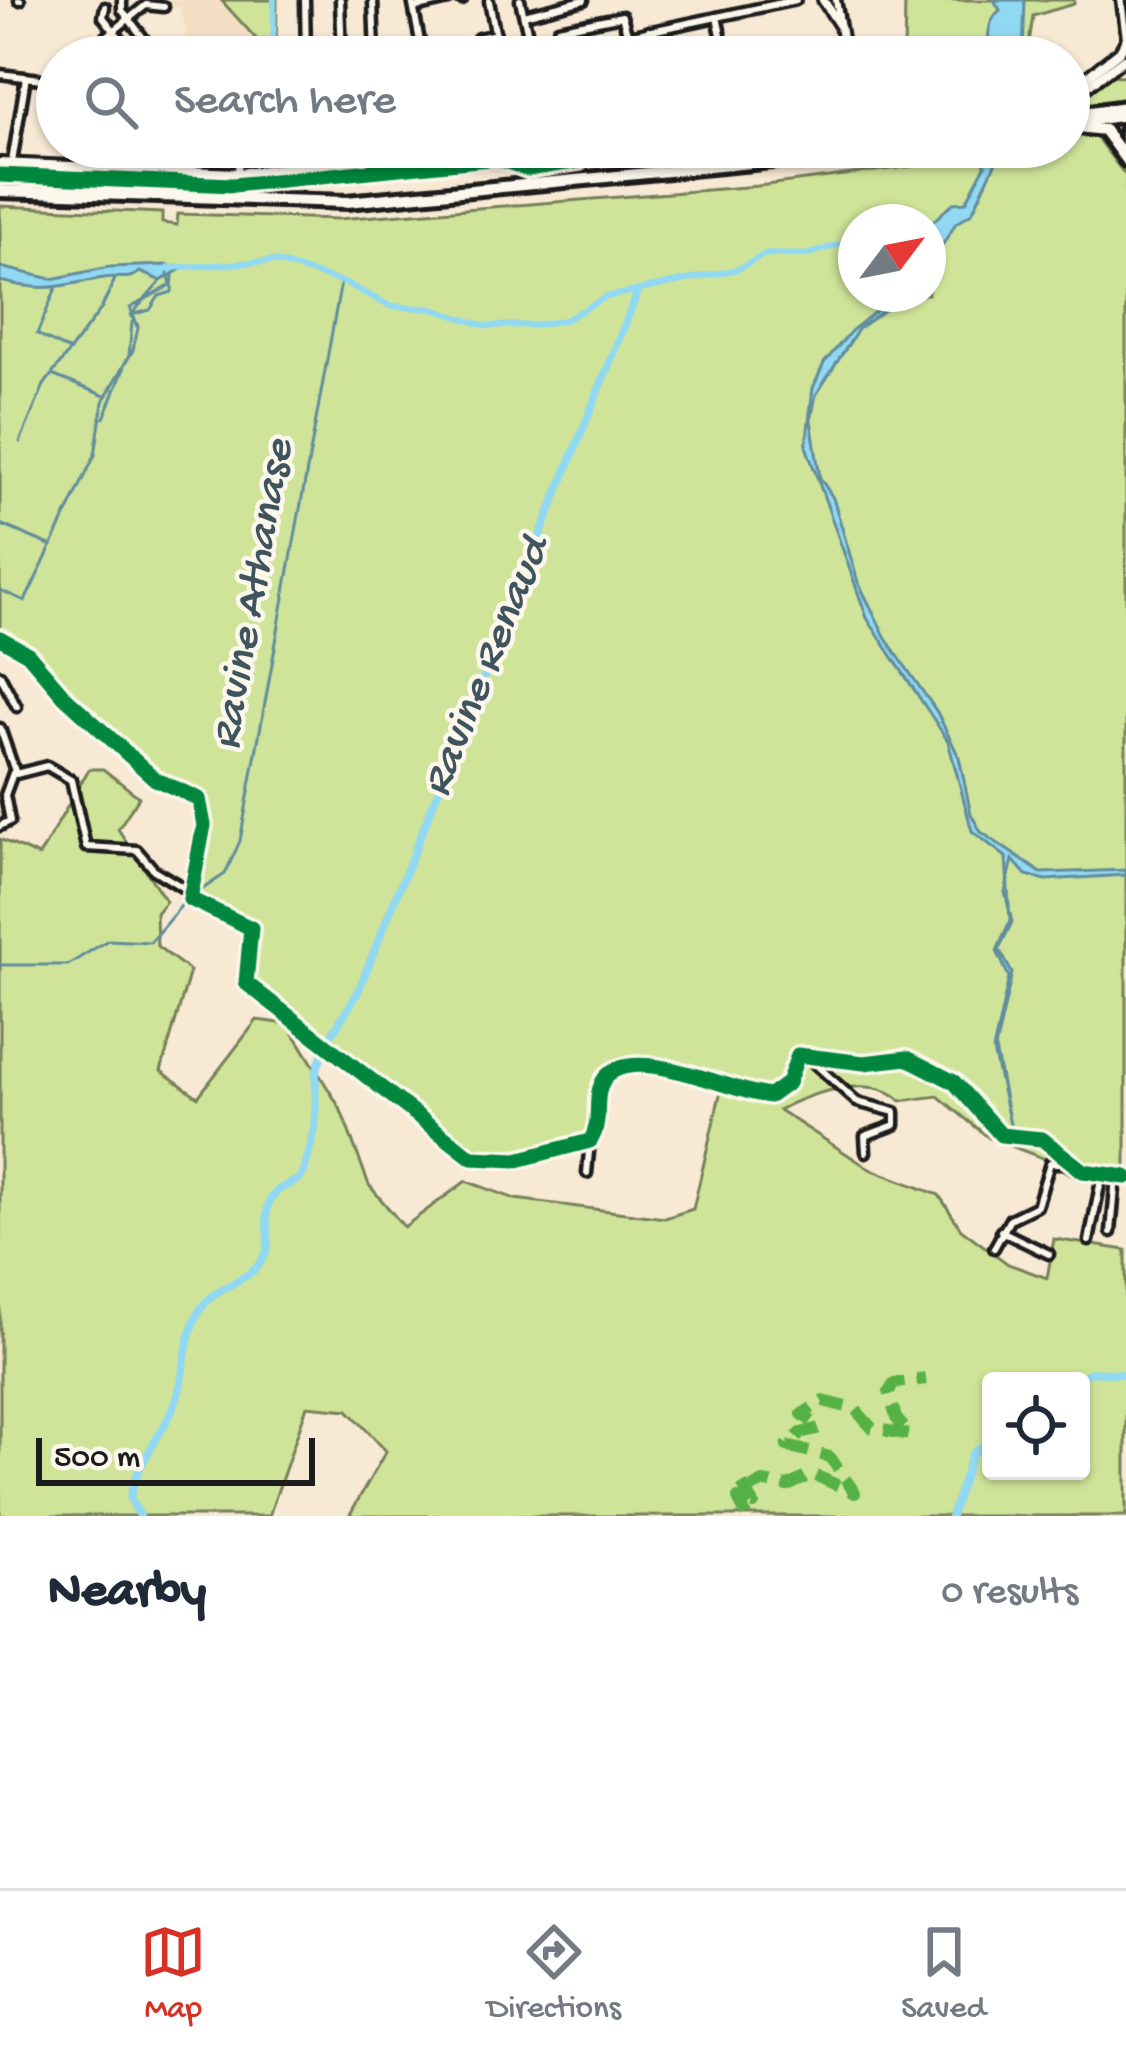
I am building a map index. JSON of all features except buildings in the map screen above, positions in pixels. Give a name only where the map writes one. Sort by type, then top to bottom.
[{"type":"highway","points":[[1090,117],[1126,111]]},
{"type":"highway","points":[[1090,127],[1103,130],[1126,160]]},
{"type":"highway","points":[[1126,128],[1126,149]]},
{"type":"highway","points":[[0,188],[348,196],[647,168]]},
{"type":"highway","points":[[0,188],[347,202],[700,168]]},
{"type":"main road","points":[[823,0],[842,36]]},
{"type":"main road","points":[[1090,80],[1123,57],[1126,39]]},
{"type":"main road","points":[[0,163],[36,165]]},
{"type":"main road","points":[[89,168],[238,173],[277,168]]},
{"type":"street","points":[[122,0],[142,36]]},
{"type":"street","points":[[305,0],[306,36]]},
{"type":"street","points":[[340,0],[341,36]]},
{"type":"street","points":[[373,0],[374,36]]},
{"type":"street","points":[[419,36],[413,4],[449,0]]},
{"type":"street","points":[[520,0],[528,36]]},
{"type":"street","points":[[524,15],[584,0]]},
{"type":"street","points":[[558,36],[558,29],[603,16],[622,16],[628,36],[796,0]]},
{"type":"street","points":[[836,0],[840,26]]},
{"type":"street","points":[[1124,0],[1126,39]]},
{"type":"street","points":[[487,36],[496,34],[489,1]]},
{"type":"street","points":[[108,36],[146,5],[164,7]]},
{"type":"street","points":[[105,7],[103,17],[118,36]]},
{"type":"street","points":[[717,17],[721,36]]},
{"type":"street","points":[[648,32],[649,36]]},
{"type":"street","points":[[0,74],[36,78]]},
{"type":"street","points":[[11,164],[26,77]]},
{"type":"street","points":[[238,168],[238,173]]},
{"type":"street","points":[[0,638],[28,654],[64,697],[154,779],[199,799],[204,825],[190,892]]},
{"type":"street","points":[[0,665],[0,675],[17,707]]},
{"type":"street","points":[[0,728],[5,758],[13,771]]},
{"type":"street","points":[[13,771],[55,769],[72,784],[86,847],[137,850],[154,870],[190,892],[197,906],[251,928],[244,976],[249,986],[459,1150],[486,1160],[517,1160],[590,1141]]},
{"type":"street","points":[[0,826],[10,821],[3,800],[13,771]]},
{"type":"street","points":[[587,1173],[590,1141],[598,1126],[598,1092],[612,1071],[636,1065],[687,1072],[708,1082],[770,1096],[788,1083],[803,1053]]},
{"type":"street","points":[[803,1053],[857,1102],[895,1112],[895,1125],[865,1136],[866,1152]]},
{"type":"street","points":[[803,1053],[864,1064],[907,1058],[954,1082],[1001,1135],[1042,1139],[1059,1147],[1072,1164]]},
{"type":"street","points":[[994,1248],[1002,1230],[1036,1206],[1050,1162],[1121,1177],[1111,1232]]},
{"type":"street","points":[[1089,1241],[1102,1175]]},
{"type":"street","points":[[1002,1230],[1049,1254]]},
{"type":"shaded area","points":[[151,0],[221,0],[254,36],[185,36],[180,8],[151,4]]},
{"type":"shaded area","points":[[163,168],[282,168],[238,173]]},
{"type":"green space","points":[[221,0],[277,0],[276,36],[254,36]]},
{"type":"green space","points":[[905,0],[1074,0],[1074,4],[1033,16],[1030,36],[904,36]]},
{"type":"green space","points":[[1105,75],[1125,76],[1126,102],[1090,108],[1090,86]]},
{"type":"green space","points":[[1090,134],[1094,134],[1126,176],[1126,1177],[1083,1171],[1080,1180],[1048,1160],[989,1138],[938,1096],[901,1101],[875,1088],[842,1088],[779,1110],[870,1169],[939,1195],[961,1229],[1008,1264],[1047,1278],[1054,1239],[1126,1250],[1126,1516],[349,1516],[386,1451],[348,1410],[307,1406],[269,1516],[0,1516],[0,839],[39,856],[89,769],[103,769],[139,797],[118,829],[166,901],[156,913],[157,946],[190,971],[161,1071],[198,1097],[257,1020],[288,1024],[340,1108],[369,1185],[404,1227],[466,1181],[515,1199],[665,1218],[693,1209],[722,1086],[662,1068],[617,1073],[603,1080],[598,1126],[590,1141],[528,1158],[472,1158],[246,983],[253,931],[190,899],[204,825],[199,799],[126,753],[0,638],[0,206],[162,213],[162,223],[177,225],[178,214],[338,219],[758,186],[899,168],[1090,168]]},
{"type":"water","points":[[994,0],[1025,0],[1024,36],[989,36],[1000,10]]},
{"type":"water","points":[[984,168],[993,168],[972,213],[956,223],[946,239],[946,209],[966,202]]},
{"type":"water","points":[[167,265],[181,269],[161,281],[140,272],[127,278],[52,287],[0,281],[0,267],[52,279],[109,267]]},
{"type":"water","points":[[875,312],[882,312],[859,328],[816,395],[811,420],[820,478],[833,498],[858,582],[887,640],[937,712],[959,757],[971,814],[981,832],[1041,873],[1126,870],[1126,875],[1046,880],[1026,875],[1013,860],[1008,882],[1006,857],[972,831],[948,741],[867,618],[806,446],[813,388],[824,363]]},
{"type":"water","points":[[1009,911],[1012,922],[999,949],[1012,973],[995,1049],[1011,1129],[993,1051],[1009,977],[997,951],[1010,921]]},
{"type":"waterway","points":[[273,36],[274,0]]},
{"type":"waterway","points":[[272,168],[272,173]]},
{"type":"waterway","points":[[0,170],[187,182],[338,168]]},
{"type":"waterway","points":[[169,268],[274,261],[345,283],[390,306],[433,309],[486,326],[536,325],[565,320],[606,297],[738,269],[765,254],[806,255],[838,245]]},
{"type":"waterway","points":[[138,326],[130,308],[171,285],[168,274]]},
{"type":"waterway","points":[[0,590],[25,601],[95,455],[103,402],[133,350],[138,328],[131,315],[150,310],[159,296],[172,292],[173,274]]},
{"type":"waterway","points":[[20,442],[44,385],[101,309],[116,277]]},
{"type":"waterway","points":[[133,313],[161,281]]},
{"type":"waterway","name":"Ravine Athanase","points":[[194,895],[225,874],[240,841],[341,282]]},
{"type":"waterway","points":[[56,288],[37,334],[70,351]]},
{"type":"waterway","name":"Ravine Renaud","points":[[330,1037],[357,994],[637,294]]},
{"type":"waterway","points":[[110,390],[129,356],[132,322]]},
{"type":"waterway","points":[[104,418],[124,369]]},
{"type":"waterway","points":[[52,375],[105,396]]},
{"type":"waterway","points":[[0,524],[52,546]]},
{"type":"waterway","name":"Ravine Athanase","points":[[0,965],[68,965],[108,940],[150,942],[186,900]]},
{"type":"waterway","name":"Ravine Renaud","points":[[140,1516],[130,1499],[133,1486],[177,1398],[199,1311],[260,1264],[267,1248],[270,1201],[304,1172],[315,1129],[316,1072],[323,1052]]},
{"type":"waterway","points":[[1090,1372],[1126,1374]]},
{"type":"waterway","points":[[951,1516],[972,1454],[982,1447]]},
{"type":"marked path","points":[[746,1516],[738,1498],[754,1504],[741,1482],[752,1488],[763,1482],[788,1486],[812,1474],[855,1493],[830,1457],[787,1446],[801,1433],[820,1428],[802,1414],[823,1401],[855,1409],[872,1428],[910,1435],[896,1418],[889,1392],[894,1383],[926,1379]]},
{"type":"cycle path","points":[[0,175],[233,185],[399,168]]},
{"type":"cycle path","points":[[524,168],[534,168]]},
{"type":"cycle path","points":[[0,638],[28,654],[65,697],[155,779],[199,799],[204,825],[190,899],[251,928],[246,983],[472,1158],[517,1160],[590,1141],[601,1085],[619,1068],[660,1067],[770,1096],[788,1083],[798,1055],[864,1063],[907,1058],[954,1082],[1001,1135],[1042,1139],[1083,1171],[1126,1177]]}]
